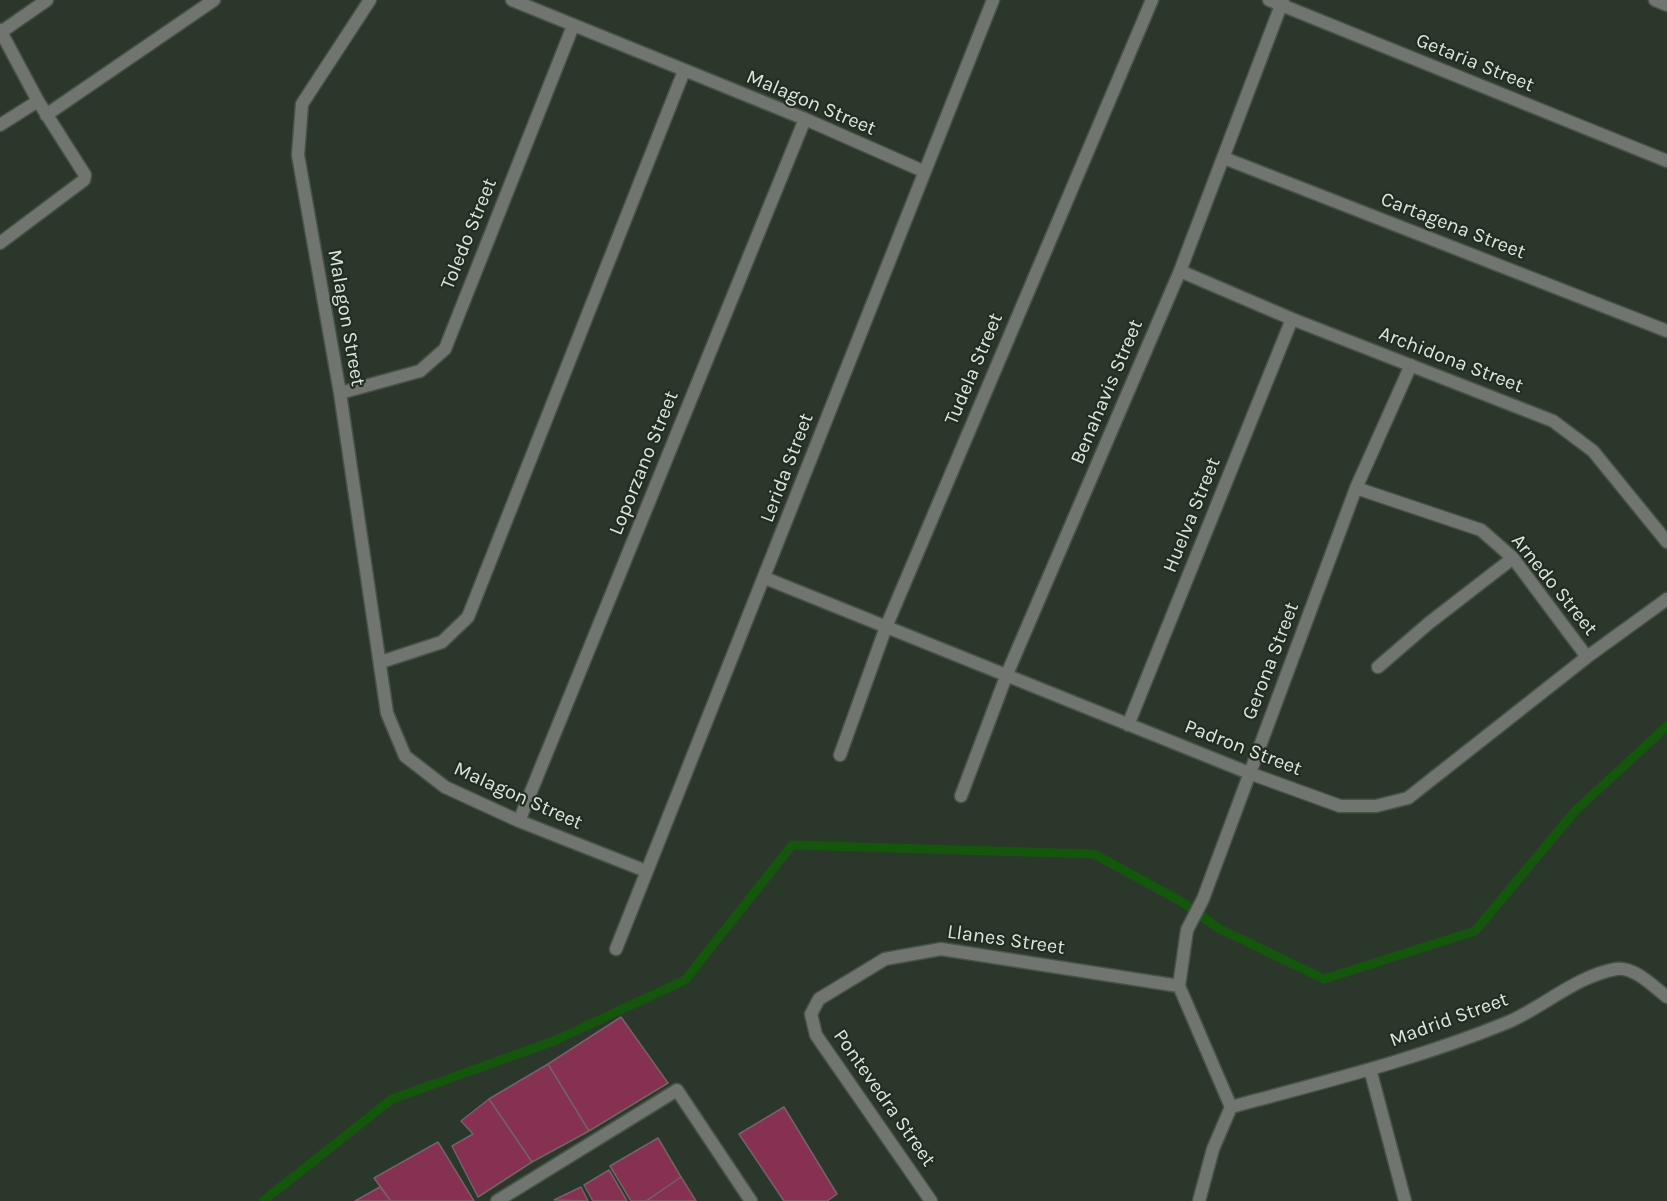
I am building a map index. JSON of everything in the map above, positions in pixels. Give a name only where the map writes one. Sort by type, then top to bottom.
[{"type":"street","points":[[0,243],[84,180],[84,171],[46,115],[1,31],[46,0]]},
{"type":"street","points":[[46,115],[214,0]]},
{"type":"street","name":"Malagon Street","points":[[370,0],[302,104],[298,155],[340,393],[387,713],[405,756],[445,787],[519,821],[646,871]]},
{"type":"street","name":"Malagon Street","points":[[512,0],[805,119],[923,171]]},
{"type":"street","name":"Lerida Street","points":[[616,949],[765,578],[923,171],[993,0]]},
{"type":"street","name":"Tudela Street","points":[[840,756],[886,627],[1152,0]]},
{"type":"street","name":"Getaria Street","points":[[1269,0],[1282,3],[1667,161]]},
{"type":"street","points":[[1655,0],[1667,5]]},
{"type":"street","name":"Benahavis Street","points":[[961,796],[1007,674],[1180,271],[1282,3]]},
{"type":"street","name":"Toledo Street","points":[[340,393],[420,371],[444,349],[573,26]]},
{"type":"street","points":[[381,662],[442,642],[468,618],[684,71]]},
{"type":"street","points":[[0,125],[38,101]]},
{"type":"street","name":"Loporzano Street","points":[[519,821],[805,119]]},
{"type":"street","name":"Cartagena Street","points":[[1224,158],[1667,331]]},
{"type":"street","name":"Archidona Street","points":[[1180,271],[1292,319],[1553,421],[1593,451],[1667,542]]},
{"type":"street","name":"Huelva Street","points":[[1128,725],[1292,319]]},
{"type":"street","name":"Gerona Street","points":[[1179,986],[1187,930],[1203,899],[1356,488],[1411,365]]},
{"type":"street","name":"Arnedo Street","points":[[1356,488],[1481,530],[1513,558],[1587,657]]},
{"type":"street","points":[[1378,667],[1429,623],[1513,558]]},
{"type":"street","name":"Padron Street","points":[[765,578],[1249,773],[1340,806],[1376,806],[1408,798],[1587,657],[1667,599]]},
{"type":"street","name":"Llanes Street","points":[[811,1014],[819,999],[885,959],[941,949],[1179,986]]},
{"type":"street","name":"Madrid Street","points":[[1231,1107],[1370,1070],[1507,1022],[1593,977],[1619,969],[1640,976],[1667,997]]},
{"type":"street","points":[[1179,986],[1231,1107],[1213,1149],[1199,1201]]},
{"type":"street","name":"Pontevedra Street","points":[[811,1014],[816,1035],[931,1201]]},
{"type":"street","points":[[1370,1070],[1405,1201]]},
{"type":"street","points":[[497,1201],[677,1090],[751,1201]]},
{"type":"building","points":[[621,1017],[668,1083],[589,1131],[548,1064]]},
{"type":"building","points":[[548,1064],[589,1131],[532,1162],[489,1099]]},
{"type":"building","points":[[489,1099],[532,1162],[478,1197],[452,1146],[473,1134],[461,1121]]},
{"type":"building","points":[[784,1107],[837,1194],[827,1201],[784,1201],[739,1134]]},
{"type":"building","points":[[658,1138],[681,1177],[646,1201],[631,1201],[610,1166]]},
{"type":"building","points":[[438,1142],[474,1201],[391,1201],[374,1178]]},
{"type":"building","points":[[609,1170],[627,1201],[593,1201],[584,1185]]},
{"type":"building","points":[[681,1177],[696,1201],[646,1201]]},
{"type":"building","points":[[380,1187],[391,1201],[355,1201]]},
{"type":"building","points":[[581,1187],[588,1201],[554,1200]]},
{"type":"waterway","points":[[263,1201],[392,1099],[554,1041],[685,980],[792,845],[1094,854],[1182,902],[1218,928],[1324,979],[1475,931],[1575,811],[1667,726]]}]
